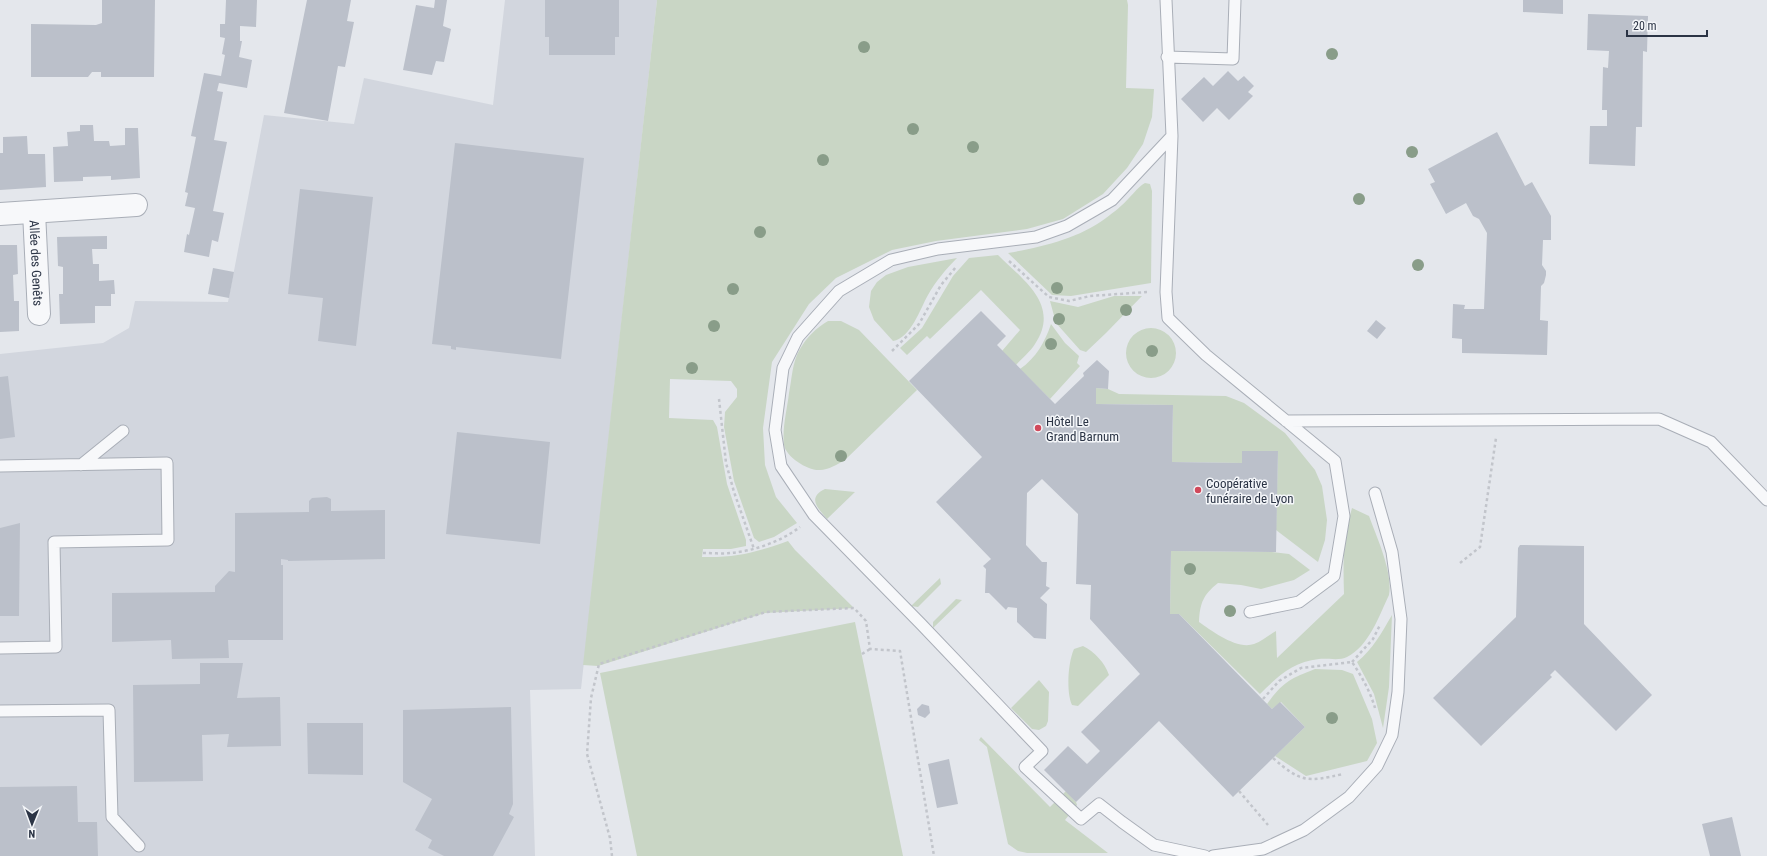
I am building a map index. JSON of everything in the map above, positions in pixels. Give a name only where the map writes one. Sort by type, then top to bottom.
[{"type":"street","name":"Allée des Genêts","points":[[0,214],[136,205]]},
{"type":"street","name":"Allée des Genêts","points":[[34,212],[39,314]]},
{"type":"lane","points":[[1166,0],[1167,57],[1172,136],[1166,292],[1168,318],[1206,355],[1335,461],[1344,516],[1334,576],[1299,602],[1250,612]]},
{"type":"lane","points":[[1167,57],[1233,59],[1235,0]]},
{"type":"lane","points":[[1172,136],[1112,200],[1067,226],[1036,237],[938,249],[891,260],[839,291],[798,337],[783,368],[775,430],[781,466],[814,515],[921,624],[1042,751],[1025,767],[1081,819],[1099,804],[1154,845],[1205,856]]},
{"type":"lane","points":[[1286,421],[1659,419],[1711,442],[1767,500]]},
{"type":"lane","points":[[81,465],[123,431]]},
{"type":"lane","points":[[0,466],[167,463],[168,540],[54,542],[56,647],[0,648]]},
{"type":"lane","points":[[1213,856],[1263,849],[1304,830],[1349,797],[1377,766],[1392,735],[1398,692],[1401,619],[1392,552],[1375,493]]},
{"type":"lane","points":[[0,711],[109,710],[112,817],[139,846]]},
{"type":"path","points":[[995,243],[1004,255],[1049,297],[1069,301],[1090,296],[1127,292],[1166,292]]},
{"type":"path","points":[[892,351],[919,324],[941,285],[963,258],[968,246]]},
{"type":"path","points":[[718,399],[726,463],[734,492],[754,548]]},
{"type":"path","points":[[1460,563],[1480,547],[1496,433],[1502,420]]},
{"type":"path","points":[[703,553],[731,554],[765,545],[793,532],[814,515]]},
{"type":"path","points":[[1263,700],[1279,681],[1301,668],[1352,662],[1373,639],[1398,595]]},
{"type":"path","points":[[612,856],[610,838],[587,754],[591,698],[598,664],[766,612],[854,608],[866,621],[870,649]]},
{"type":"path","points":[[862,654],[870,649],[900,651],[934,856]]},
{"type":"path","points":[[1352,662],[1372,697],[1386,747]]},
{"type":"path","points":[[1273,758],[1295,776],[1308,780],[1324,778],[1377,766]]},
{"type":"path","points":[[1239,791],[1281,841]]},
{"type":"shaded area","points":[[505,0],[657,0],[581,689],[530,690],[535,856],[0,856],[0,354],[103,343],[129,328],[135,301],[228,302],[264,115],[354,124],[364,78],[493,105]]},
{"type":"green space","points":[[657,0],[1127,0],[1126,88],[1154,89],[1152,117],[1143,144],[1127,168],[1103,194],[1063,219],[1027,229],[936,241],[892,250],[836,278],[809,304],[772,362],[763,428],[765,465],[776,497],[797,523],[774,537],[759,542],[754,538],[734,481],[724,427],[725,412],[737,397],[737,389],[731,381],[670,379],[669,418],[713,420],[717,427],[727,484],[746,540],[746,546],[731,549],[703,549],[702,557],[746,554],[788,541],[795,550],[854,608],[765,613],[598,666],[583,665]]},
{"type":"green space","points":[[1145,183],[1150,184],[1152,191],[1151,283],[1071,296],[1052,295],[1008,253],[1046,245],[1084,231],[1106,218]]},
{"type":"green space","points":[[998,255],[1028,284],[1036,294],[1041,305],[1044,317],[1042,330],[1035,344],[1028,352],[1016,365],[1002,351],[1020,330],[981,290],[930,339],[927,336],[907,355],[900,348],[922,328],[953,276],[969,258]]},
{"type":"green space","points":[[957,258],[934,285],[910,329],[905,335],[893,341],[874,320],[869,307],[871,291],[877,282],[886,275],[908,267]]},
{"type":"green space","points":[[1114,296],[1142,296],[1086,352],[1080,350],[1056,323],[1050,301],[1078,307]]},
{"type":"green space","points":[[828,321],[841,321],[859,330],[917,390],[845,460],[826,469],[815,470],[798,462],[786,450],[784,445],[784,426],[797,354],[809,337]]},
{"type":"green space","points":[[1051,324],[1065,343],[1079,356],[1077,363],[1080,366],[1050,399],[1020,369],[1035,355],[1046,337]]},
{"type":"green space","points":[[1151,328],[1160,330],[1169,335],[1174,344],[1176,353],[1174,362],[1169,371],[1160,376],[1151,378],[1142,376],[1133,371],[1128,362],[1126,353],[1128,344],[1133,335],[1142,330]]},
{"type":"green space","points":[[1096,388],[1108,389],[1119,394],[1226,396],[1244,403],[1285,433],[1315,470],[1322,486],[1327,520],[1325,540],[1318,562],[1276,530],[1278,451],[1242,451],[1242,463],[1172,462],[1173,405],[1096,404]]},
{"type":"green space","points":[[825,489],[855,492],[827,519],[816,504],[815,500],[819,492]]},
{"type":"green space","points":[[1352,508],[1369,516],[1384,555],[1390,586],[1389,595],[1372,630],[1361,646],[1347,657],[1337,659],[1319,659],[1301,663],[1286,671],[1260,694],[1179,614],[1170,614],[1171,551],[1272,552],[1289,554],[1310,570],[1294,580],[1261,589],[1218,583],[1209,591],[1203,600],[1199,615],[1199,622],[1225,639],[1240,644],[1254,644],[1276,631],[1277,658],[1344,594],[1344,551]]},
{"type":"green space","points":[[940,578],[941,584],[918,607],[911,606]]},
{"type":"green space","points":[[956,599],[962,600],[933,628],[933,622]]},
{"type":"green space","points":[[1392,615],[1389,687],[1383,728],[1374,694],[1357,662],[1363,657],[1381,634]]},
{"type":"green space","points":[[855,622],[903,856],[637,856],[600,673]]},
{"type":"green space","points":[[1083,646],[1099,658],[1109,675],[1078,706],[1072,705],[1070,699],[1068,685],[1069,669],[1074,649]]},
{"type":"green space","points":[[1315,669],[1342,670],[1353,674],[1372,719],[1377,743],[1367,761],[1306,776],[1275,756],[1305,727],[1281,702],[1272,709],[1267,704],[1283,685],[1299,675]]},
{"type":"green space","points":[[1039,680],[1049,692],[1048,721],[1046,726],[1039,730],[1032,729],[1011,708]]},
{"type":"green space","points":[[981,737],[1050,807],[1066,791],[1077,805],[1065,820],[1108,853],[1027,853],[1018,851],[1008,844],[987,747],[979,740]]},
{"type":"building","points":[[102,0],[155,0],[154,77],[101,77],[101,72],[92,72],[88,77],[31,77],[31,24],[96,25],[102,23]]},
{"type":"building","points":[[226,0],[257,0],[256,27],[240,26],[240,41],[242,41],[239,57],[252,60],[247,88],[219,83],[217,91],[223,92],[214,140],[227,142],[213,211],[224,213],[218,242],[212,240],[209,257],[184,252],[187,234],[189,235],[195,208],[185,206],[188,193],[185,192],[196,137],[191,136],[204,73],[221,76],[225,55],[222,54],[225,38],[220,37],[220,24],[225,24]]},
{"type":"building","points":[[307,0],[351,0],[347,21],[354,22],[345,67],[338,66],[328,121],[284,113]]},
{"type":"building","points":[[435,0],[447,0],[443,26],[451,29],[444,62],[436,61],[432,75],[403,70],[416,5],[434,8]]},
{"type":"building","points":[[545,0],[619,0],[619,37],[615,37],[615,55],[549,55],[549,37],[545,37]]},
{"type":"building","points":[[1523,0],[1563,0],[1563,14],[1523,12]]},
{"type":"building","points":[[1588,14],[1648,16],[1647,52],[1643,51],[1642,127],[1636,127],[1635,166],[1589,164],[1590,126],[1607,126],[1607,110],[1602,110],[1603,67],[1608,68],[1609,51],[1587,50]]},
{"type":"building","points":[[1228,71],[1238,81],[1244,76],[1254,86],[1248,92],[1253,96],[1229,120],[1217,108],[1203,122],[1181,99],[1204,77],[1213,86]]},
{"type":"building","points":[[80,125],[93,125],[94,141],[109,141],[110,146],[125,145],[125,128],[138,128],[140,178],[111,180],[111,176],[83,177],[83,181],[54,182],[53,147],[68,146],[67,132],[80,131]]},
{"type":"building","points":[[1497,132],[1525,186],[1532,182],[1551,216],[1551,240],[1543,240],[1542,265],[1546,271],[1546,275],[1544,283],[1541,286],[1540,320],[1548,321],[1547,355],[1462,353],[1462,339],[1452,338],[1453,304],[1465,305],[1464,309],[1484,309],[1487,233],[1479,219],[1473,216],[1466,203],[1446,214],[1430,184],[1435,182],[1428,169]]},
{"type":"building","points":[[27,136],[28,154],[45,154],[46,187],[0,190],[0,153],[3,153],[3,137]]},
{"type":"building","points":[[455,143],[584,158],[561,359],[456,347],[456,350],[451,349],[451,346],[432,344]]},
{"type":"building","points":[[300,189],[373,197],[356,346],[318,341],[323,298],[288,294]]},
{"type":"building","points":[[107,236],[107,249],[92,249],[93,264],[99,264],[99,281],[114,280],[115,294],[111,294],[111,306],[95,306],[95,323],[60,324],[59,294],[63,294],[63,267],[58,266],[57,237]]},
{"type":"building","points":[[0,245],[17,245],[18,274],[13,275],[14,301],[19,301],[19,331],[0,332]]},
{"type":"building","points":[[213,268],[234,272],[229,298],[208,294]]},
{"type":"building","points":[[981,311],[1006,336],[997,345],[1055,404],[1084,376],[1083,373],[1097,360],[1109,371],[1108,389],[1096,388],[1096,404],[1173,405],[1172,462],[1242,463],[1242,451],[1278,451],[1276,552],[1171,551],[1170,614],[1179,614],[1272,709],[1280,702],[1305,727],[1233,797],[1159,721],[1076,802],[1044,770],[1068,746],[1087,764],[1100,751],[1081,732],[1140,674],[1090,619],[1091,585],[1076,584],[1078,514],[1042,479],[1027,493],[1026,545],[1042,562],[1047,562],[1046,586],[1050,588],[1040,598],[1047,604],[1046,639],[1034,638],[1017,622],[1017,608],[1008,607],[1006,610],[989,593],[985,593],[986,569],[983,566],[991,559],[936,502],[982,457],[909,381]]},
{"type":"building","points":[[1376,320],[1386,328],[1377,339],[1367,331]]},
{"type":"building","points":[[8,376],[15,437],[0,439],[0,377]]},
{"type":"building","points":[[457,432],[550,442],[540,544],[446,534]]},
{"type":"building","points":[[327,497],[331,499],[331,511],[385,510],[385,559],[288,561],[281,559],[281,565],[283,565],[283,640],[228,640],[229,658],[172,659],[171,640],[112,642],[112,593],[215,592],[215,586],[229,571],[235,572],[235,513],[309,512],[309,501],[312,498]]},
{"type":"building","points":[[20,523],[19,616],[0,616],[0,528]]},
{"type":"building","points":[[1520,545],[1584,546],[1584,624],[1652,695],[1616,731],[1555,670],[1550,675],[1552,677],[1481,746],[1433,698],[1516,617],[1518,548]]},
{"type":"building","points":[[200,663],[243,663],[237,698],[280,697],[281,746],[227,747],[229,734],[202,735],[203,781],[134,782],[133,685],[200,684]]},
{"type":"building","points":[[922,704],[929,706],[930,713],[925,718],[918,715],[917,709]]},
{"type":"building","points":[[511,707],[513,804],[509,814],[514,817],[493,856],[444,856],[428,848],[432,840],[415,830],[432,799],[403,782],[403,710]]},
{"type":"building","points":[[307,723],[363,723],[363,775],[308,774]]},
{"type":"building","points":[[949,759],[958,804],[937,808],[928,764]]},
{"type":"building","points":[[77,786],[78,822],[97,822],[98,856],[0,856],[0,787]]},
{"type":"building","points":[[1732,817],[1741,856],[1710,856],[1702,824]]},
{"type":"place","name":"Hôtel Le Grand Barnum","points":[[1038,428]]},
{"type":"place","name":"Coopérative funéraire de Lyon","points":[[1198,490]]}]
